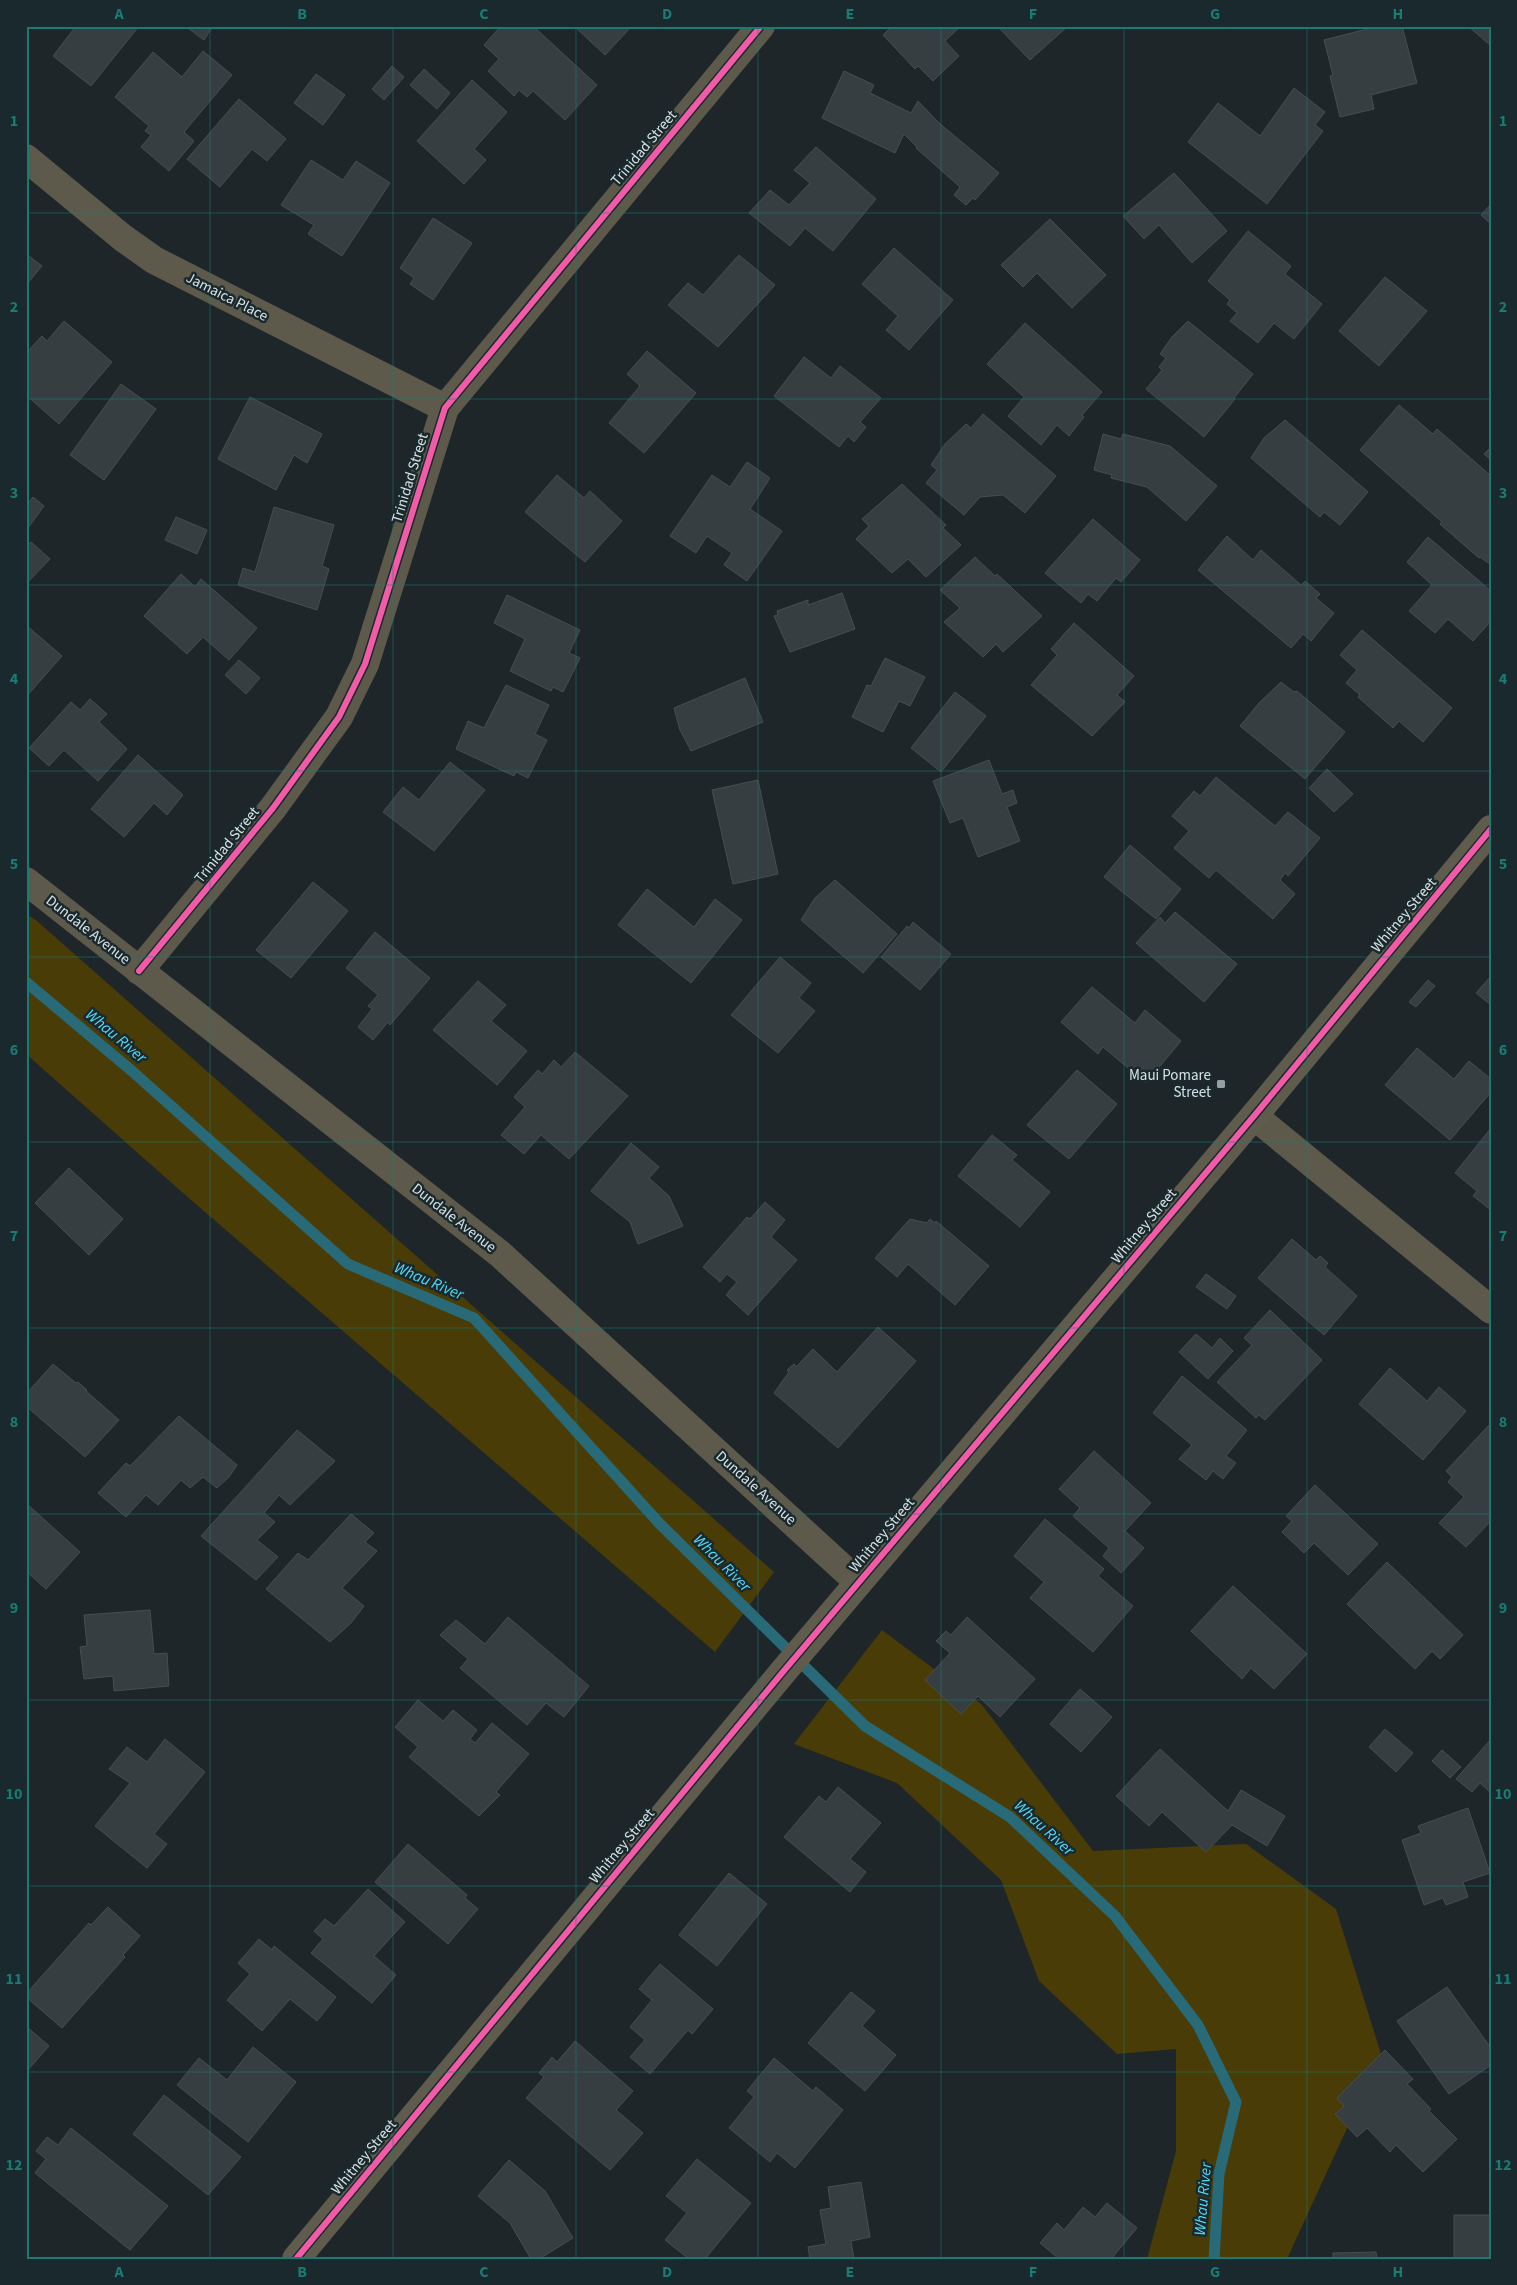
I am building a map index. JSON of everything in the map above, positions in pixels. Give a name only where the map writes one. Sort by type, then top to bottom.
[{"type":"street","name":"Trinidad Street","points":[[139,971],[273,808],[339,717],[365,664],[445,408],[760,26]]},
{"type":"street","name":"Jamaica Place","points":[[26,158],[123,238],[154,260],[445,408]]},
{"type":"street","name":"Whitney Street","points":[[296,2259],[858,1582],[1254,1116],[1491,829]]},
{"type":"street","name":"Dundale Avenue","points":[[26,881],[500,1254],[858,1582]]},
{"type":"street","points":[[1254,1116],[1491,1310]]},
{"type":"shaded area","points":[[26,914],[37,921],[774,1572],[715,1652],[183,1193],[26,1054]]},
{"type":"shaded area","points":[[882,1630],[982,1705],[1093,1851],[1246,1844],[1336,1909],[1381,2054],[1287,2259],[1147,2259],[1176,2151],[1176,2049],[1117,2054],[1039,1981],[1001,1880],[897,1783],[794,1744]]},
{"type":"building","points":[[76,26],[139,26],[91,86],[53,56]]},
{"type":"building","points":[[185,26],[213,26],[204,40]]},
{"type":"building","points":[[501,26],[533,26],[597,85],[565,120],[533,91],[527,97],[519,90],[514,96],[488,71],[499,59],[484,45]]},
{"type":"building","points":[[574,26],[632,26],[605,55]]},
{"type":"building","points":[[892,26],[961,26],[945,41],[959,56],[933,81],[918,66],[915,69],[883,35]]},
{"type":"building","points":[[997,26],[1068,26],[1030,60]]},
{"type":"building","points":[[1379,26],[1402,26],[1417,83],[1371,95],[1374,109],[1340,117],[1330,76],[1333,75],[1324,40]]},
{"type":"building","points":[[1468,26],[1491,26],[1491,46]]},
{"type":"building","points":[[203,51],[232,75],[184,132],[194,141],[169,171],[141,147],[151,135],[145,131],[149,126],[115,97],[153,52],[182,77]]},
{"type":"building","points":[[392,66],[404,77],[384,100],[372,89]]},
{"type":"building","points":[[424,69],[450,93],[437,109],[410,85]]},
{"type":"building","points":[[844,71],[874,85],[870,93],[911,113],[918,101],[939,123],[999,173],[975,200],[973,198],[966,205],[954,195],[960,187],[916,148],[904,134],[895,153],[822,118]]},
{"type":"building","points":[[316,74],[345,95],[323,125],[294,103]]},
{"type":"building","points":[[472,80],[507,112],[474,149],[486,160],[464,184],[417,141]]},
{"type":"building","points":[[1294,88],[1325,112],[1315,125],[1323,131],[1267,204],[1188,142],[1218,103],[1260,136]]},
{"type":"building","points":[[239,99],[286,139],[267,161],[252,149],[220,187],[187,159]]},
{"type":"building","points":[[816,147],[876,199],[833,251],[805,228],[790,246],[749,213],[770,190],[789,205],[810,183],[794,170]]},
{"type":"building","points":[[311,160],[343,180],[356,161],[390,183],[342,256],[308,234],[314,225],[281,205]]},
{"type":"building","points":[[1174,173],[1227,231],[1192,263],[1159,225],[1144,239],[1123,216]]},
{"type":"building","points":[[1491,204],[1491,224],[1481,215]]},
{"type":"building","points":[[433,218],[472,243],[433,300],[410,284],[414,278],[400,268]]},
{"type":"building","points":[[1050,219],[1106,275],[1072,308],[1037,273],[1023,287],[1001,265]]},
{"type":"building","points":[[1248,231],[1291,266],[1285,274],[1322,304],[1294,339],[1274,323],[1258,343],[1230,321],[1237,313],[1227,304],[1230,300],[1208,281]]},
{"type":"building","points":[[894,248],[953,300],[909,350],[886,330],[898,316],[862,284]]},
{"type":"building","points":[[26,254],[42,266],[26,285]]},
{"type":"building","points":[[739,255],[775,285],[718,347],[668,305],[688,283],[703,295]]},
{"type":"building","points":[[1385,277],[1427,311],[1379,366],[1339,331]]},
{"type":"building","points":[[64,321],[112,362],[59,424],[26,395],[26,353],[42,336],[47,341]]},
{"type":"building","points":[[1188,321],[1253,374],[1204,437],[1146,389],[1162,370],[1159,367],[1166,358],[1160,354],[1172,337]]},
{"type":"building","points":[[1025,323],[1102,392],[1082,415],[1084,417],[1069,436],[1057,425],[1041,445],[1008,416],[1024,397],[987,364]]},
{"type":"building","points":[[647,351],[696,393],[644,453],[609,423],[640,386],[627,374]]},
{"type":"building","points":[[804,357],[831,378],[840,366],[881,398],[860,422],[866,427],[854,442],[848,436],[839,447],[774,396]]},
{"type":"building","points":[[121,384],[156,409],[104,480],[70,455]]},
{"type":"building","points":[[250,397],[322,434],[307,463],[294,455],[276,490],[218,459]]},
{"type":"building","points":[[1399,405],[1433,434],[1437,429],[1491,476],[1491,565],[1479,558],[1440,524],[1442,522],[1360,450]]},
{"type":"building","points":[[983,414],[1056,476],[1025,513],[1003,495],[980,497],[964,515],[926,483],[937,470],[931,465],[945,444],[966,424],[971,428]]},
{"type":"building","points":[[1285,420],[1368,492],[1340,525],[1324,512],[1320,517],[1251,458],[1264,438]]},
{"type":"building","points":[[1103,434],[1121,439],[1123,434],[1170,446],[1217,486],[1186,521],[1147,487],[1111,478],[1112,475],[1094,470]]},
{"type":"building","points":[[1491,447],[1491,460],[1484,454]]},
{"type":"building","points":[[747,462],[770,478],[750,509],[782,531],[747,581],[724,565],[732,553],[707,536],[696,553],[670,536],[712,475],[730,487]]},
{"type":"building","points":[[557,475],[584,498],[590,491],[622,521],[585,562],[525,512]]},
{"type":"building","points":[[902,484],[946,525],[943,528],[961,545],[926,577],[908,559],[892,573],[856,539],[869,526],[862,519]]},
{"type":"building","points":[[33,497],[44,506],[28,528],[26,526],[26,506]]},
{"type":"building","points":[[274,507],[334,525],[322,566],[329,569],[317,610],[238,585],[243,568],[255,572]]},
{"type":"building","points":[[176,517],[207,530],[197,554],[165,540]]},
{"type":"building","points":[[1093,519],[1140,560],[1121,582],[1116,578],[1097,601],[1088,594],[1081,603],[1045,573]]},
{"type":"building","points":[[1227,536],[1253,560],[1261,550],[1301,585],[1305,581],[1320,594],[1316,598],[1334,613],[1311,641],[1303,634],[1291,648],[1198,570]]},
{"type":"building","points":[[1428,537],[1491,591],[1491,621],[1473,641],[1448,619],[1435,633],[1409,611],[1432,585],[1407,562]]},
{"type":"building","points":[[31,542],[50,559],[26,584],[26,547]]},
{"type":"building","points":[[975,557],[995,576],[997,574],[1042,616],[1003,652],[996,644],[983,657],[944,622],[960,608],[940,590]]},
{"type":"building","points":[[181,574],[195,587],[201,579],[257,628],[229,660],[203,637],[187,654],[144,616]]},
{"type":"building","points":[[842,593],[855,629],[790,652],[774,616],[778,615],[777,611],[808,600],[808,605]]},
{"type":"building","points":[[507,595],[580,630],[569,653],[580,658],[563,692],[553,687],[551,691],[510,671],[525,639],[494,623]]},
{"type":"building","points":[[1074,623],[1134,676],[1117,695],[1125,702],[1092,736],[1031,685],[1057,655],[1051,649]]},
{"type":"building","points":[[26,625],[62,656],[26,697]]},
{"type":"building","points":[[1362,630],[1452,708],[1423,742],[1399,721],[1393,728],[1358,697],[1360,695],[1346,683],[1357,670],[1340,655]]},
{"type":"building","points":[[885,658],[925,677],[910,706],[899,701],[883,732],[852,717],[867,685],[871,686]]},
{"type":"building","points":[[239,660],[260,678],[246,694],[225,675]]},
{"type":"building","points":[[745,678],[763,722],[691,751],[680,730],[674,708]]},
{"type":"building","points":[[1281,682],[1294,692],[1297,691],[1345,732],[1305,779],[1240,726],[1259,703]]},
{"type":"building","points":[[506,685],[549,705],[535,734],[547,740],[528,778],[516,772],[514,776],[456,749],[468,721],[484,728]]},
{"type":"building","points":[[955,692],[986,716],[941,772],[911,748]]},
{"type":"building","points":[[90,699],[107,714],[99,722],[127,749],[98,781],[64,750],[49,766],[29,748],[71,702],[80,710]]},
{"type":"building","points":[[138,755],[183,795],[167,815],[154,803],[124,837],[91,809]]},
{"type":"building","points":[[989,760],[1002,794],[1013,790],[1017,803],[1007,807],[1020,841],[978,857],[963,818],[950,823],[933,781]]},
{"type":"building","points":[[450,762],[485,790],[434,851],[383,812],[403,787],[419,800]]},
{"type":"building","points":[[1327,769],[1353,794],[1334,812],[1309,788]]},
{"type":"building","points":[[1216,777],[1275,826],[1288,812],[1320,838],[1288,876],[1285,873],[1280,880],[1295,894],[1273,919],[1216,870],[1209,878],[1174,848],[1189,831],[1172,816],[1194,791],[1200,796]]},
{"type":"building","points":[[758,780],[778,874],[733,884],[712,790]]},
{"type":"building","points":[[1130,845],[1181,889],[1156,919],[1104,877]]},
{"type":"building","points":[[835,880],[897,934],[863,973],[801,920],[815,898]]},
{"type":"building","points":[[313,882],[348,911],[291,978],[256,950]]},
{"type":"building","points":[[647,889],[694,927],[715,899],[742,920],[691,983],[618,925]]},
{"type":"building","points":[[1175,912],[1237,964],[1204,1002],[1136,943],[1160,917],[1165,923]]},
{"type":"building","points":[[913,922],[951,954],[920,990],[881,957],[907,926],[909,928]]},
{"type":"building","points":[[375,932],[430,978],[390,1025],[388,1022],[373,1040],[358,1027],[372,1009],[368,1006],[378,995],[346,968]]},
{"type":"building","points":[[780,957],[811,983],[799,998],[815,1011],[778,1053],[731,1015]]},
{"type":"building","points":[[1491,976],[1491,1005],[1476,993]]},
{"type":"building","points":[[1428,980],[1435,986],[1416,1007],[1409,1002]]},
{"type":"building","points":[[478,981],[506,1005],[491,1021],[527,1051],[497,1085],[433,1030]]},
{"type":"building","points":[[1092,987],[1135,1023],[1145,1010],[1181,1041],[1146,1083],[1103,1047],[1098,1054],[1061,1022]]},
{"type":"building","points":[[1417,1048],[1454,1079],[1469,1061],[1491,1079],[1491,1092],[1450,1140],[1385,1085]]},
{"type":"building","points":[[575,1052],[628,1096],[569,1159],[541,1135],[524,1154],[501,1135],[525,1107],[514,1097],[538,1070],[542,1074],[554,1060],[561,1067]]},
{"type":"building","points":[[1077,1070],[1117,1104],[1069,1159],[1027,1125]]},
{"type":"building","points":[[1491,1128],[1491,1210],[1473,1196],[1477,1191],[1455,1173]]},
{"type":"building","points":[[992,1135],[1017,1155],[1012,1160],[1050,1192],[1020,1227],[958,1176]]},
{"type":"building","points":[[631,1143],[659,1167],[649,1178],[669,1196],[683,1226],[638,1244],[630,1222],[591,1191]]},
{"type":"building","points":[[69,1168],[123,1219],[89,1255],[35,1203]]},
{"type":"building","points":[[765,1202],[785,1220],[771,1237],[797,1260],[748,1315],[726,1295],[737,1282],[727,1274],[720,1282],[703,1267],[747,1217],[750,1219]]},
{"type":"building","points":[[910,1219],[927,1223],[930,1219],[935,1223],[936,1221],[989,1266],[955,1305],[908,1264],[897,1277],[875,1258]]},
{"type":"building","points":[[1292,1239],[1316,1260],[1320,1256],[1328,1263],[1325,1267],[1357,1296],[1324,1335],[1258,1278]]},
{"type":"building","points":[[1206,1274],[1236,1296],[1227,1309],[1196,1287]]},
{"type":"building","points":[[1270,1310],[1322,1360],[1265,1420],[1259,1415],[1256,1418],[1217,1382],[1252,1345],[1244,1338]]},
{"type":"building","points":[[878,1327],[916,1361],[838,1448],[774,1393],[789,1372],[787,1370],[794,1364],[796,1367],[813,1349],[837,1372]]},
{"type":"building","points":[[1196,1334],[1212,1348],[1220,1338],[1233,1351],[1208,1379],[1179,1352]]},
{"type":"building","points":[[53,1364],[76,1383],[78,1382],[119,1420],[85,1457],[26,1406],[26,1394]]},
{"type":"building","points":[[1390,1368],[1427,1401],[1439,1387],[1466,1411],[1423,1460],[1359,1404]]},
{"type":"building","points":[[1182,1376],[1247,1430],[1226,1456],[1236,1463],[1223,1479],[1213,1471],[1206,1480],[1179,1459],[1192,1445],[1153,1413]]},
{"type":"building","points":[[179,1416],[237,1465],[229,1477],[217,1488],[203,1477],[190,1488],[181,1480],[158,1505],[146,1495],[126,1517],[98,1493],[126,1463],[130,1466]]},
{"type":"building","points":[[1491,1423],[1491,1521],[1466,1547],[1439,1523],[1464,1497],[1448,1482],[1452,1477],[1446,1471]]},
{"type":"building","points":[[297,1430],[335,1461],[290,1505],[279,1495],[264,1513],[275,1522],[257,1540],[278,1557],[256,1580],[201,1536]]},
{"type":"building","points":[[1094,1451],[1151,1503],[1125,1531],[1144,1548],[1121,1573],[1103,1556],[1109,1548],[1073,1516],[1080,1508],[1059,1489]]},
{"type":"building","points":[[1315,1485],[1378,1544],[1348,1575],[1314,1543],[1304,1553],[1282,1532],[1292,1521],[1286,1516]]},
{"type":"building","points":[[26,1503],[80,1552],[46,1589],[26,1571]]},
{"type":"building","points":[[351,1514],[374,1533],[365,1542],[377,1551],[342,1588],[364,1606],[351,1623],[330,1642],[266,1589],[298,1553],[308,1560]]},
{"type":"building","points":[[1045,1519],[1104,1569],[1098,1576],[1133,1606],[1093,1652],[1030,1598],[1044,1582],[1014,1556]]},
{"type":"building","points":[[1387,1562],[1463,1635],[1440,1659],[1432,1651],[1415,1669],[1347,1604]]},
{"type":"building","points":[[1233,1586],[1307,1654],[1274,1689],[1251,1668],[1242,1679],[1191,1631]]},
{"type":"building","points":[[150,1610],[154,1654],[167,1653],[169,1686],[114,1691],[113,1676],[84,1679],[80,1647],[87,1646],[84,1615]]},
{"type":"building","points":[[508,1617],[589,1686],[564,1717],[546,1703],[527,1725],[460,1668],[468,1659],[440,1635],[456,1620],[485,1644]]},
{"type":"building","points":[[967,1617],[1035,1679],[1000,1717],[978,1696],[961,1714],[925,1680],[950,1653],[936,1641],[946,1631],[951,1635]]},
{"type":"building","points":[[1080,1689],[1112,1717],[1081,1752],[1050,1724]]},
{"type":"building","points":[[418,1700],[443,1721],[453,1710],[477,1730],[470,1739],[475,1743],[492,1723],[529,1754],[496,1792],[500,1795],[479,1816],[409,1757],[418,1747],[395,1727]]},
{"type":"building","points":[[1385,1729],[1413,1753],[1396,1772],[1369,1747]]},
{"type":"building","points":[[165,1739],[205,1772],[154,1834],[167,1844],[147,1868],[95,1826],[130,1783],[109,1769],[127,1747],[147,1762]]},
{"type":"building","points":[[1491,1739],[1491,1793],[1480,1783],[1472,1792],[1456,1779]]},
{"type":"building","points":[[1160,1749],[1228,1811],[1241,1790],[1285,1816],[1267,1846],[1232,1825],[1206,1852],[1162,1812],[1149,1826],[1116,1796]]},
{"type":"building","points":[[1442,1750],[1461,1767],[1450,1778],[1432,1761]]},
{"type":"building","points":[[838,1787],[881,1823],[850,1859],[866,1872],[850,1892],[784,1837],[819,1796],[826,1802]]},
{"type":"building","points":[[1468,1808],[1490,1873],[1463,1882],[1468,1897],[1446,1905],[1443,1898],[1424,1905],[1402,1840],[1421,1833],[1418,1826]]},
{"type":"building","points":[[408,1844],[467,1895],[465,1898],[478,1909],[448,1944],[375,1882]]},
{"type":"building","points":[[729,1873],[767,1904],[717,1966],[679,1935]]},
{"type":"building","points":[[368,1889],[405,1922],[374,1956],[396,1975],[372,2003],[311,1953],[323,1939],[314,1931],[325,1919],[334,1926]]},
{"type":"building","points":[[108,1907],[140,1936],[123,1955],[125,1957],[62,2028],[26,1997],[26,1994],[89,1923],[91,1925]]},
{"type":"building","points":[[259,1939],[272,1950],[274,1946],[336,1997],[317,2021],[290,1999],[262,2031],[227,2000],[250,1974],[238,1963]]},
{"type":"building","points":[[660,1964],[713,2009],[692,2034],[688,2030],[650,2074],[630,2057],[645,2040],[630,2027],[652,2000],[639,1989]]},
{"type":"building","points":[[1447,1987],[1491,2048],[1491,2065],[1449,2094],[1397,2021]]},
{"type":"building","points":[[851,1992],[875,2011],[862,2026],[896,2055],[865,2091],[808,2043]]},
{"type":"building","points":[[26,2026],[49,2046],[26,2072]]},
{"type":"building","points":[[575,2041],[633,2091],[616,2110],[643,2133],[610,2170],[526,2098],[544,2077],[539,2073],[552,2057],[557,2062]]},
{"type":"building","points":[[253,2047],[296,2082],[248,2142],[177,2085],[199,2058],[227,2080]]},
{"type":"building","points":[[1385,2050],[1413,2079],[1407,2084],[1431,2109],[1429,2111],[1457,2139],[1423,2172],[1396,2145],[1390,2152],[1367,2128],[1357,2137],[1335,2114],[1344,2106],[1337,2098]]},
{"type":"building","points":[[774,2058],[813,2091],[816,2087],[843,2110],[795,2168],[777,2153],[770,2162],[729,2128],[754,2097],[747,2091]]},
{"type":"building","points":[[164,2095],[241,2157],[208,2195],[133,2134]]},
{"type":"building","points":[[71,2128],[168,2206],[130,2250],[35,2173],[46,2159],[36,2151],[47,2137],[58,2145]]},
{"type":"building","points":[[697,2159],[751,2203],[705,2259],[689,2259],[665,2240],[687,2213],[666,2196]]},
{"type":"building","points":[[509,2160],[545,2191],[573,2238],[539,2259],[531,2259],[510,2223],[478,2196]]},
{"type":"building","points":[[861,2182],[870,2237],[851,2241],[854,2259],[810,2259],[808,2247],[826,2244],[820,2210],[831,2208],[828,2187]]},
{"type":"building","points":[[1107,2203],[1137,2228],[1111,2259],[1059,2259],[1040,2243],[1057,2223],[1064,2230],[1083,2207],[1095,2217]]},
{"type":"building","points":[[1454,2215],[1491,2215],[1491,2259],[1454,2259]]},
{"type":"building","points":[[1376,2252],[1377,2259],[1333,2259],[1333,2253]]},
{"type":"waterway","name":"Whau River","points":[[26,982],[132,1071],[348,1264],[474,1318],[659,1523],[865,1726],[1010,1817],[1115,1916],[1198,2025],[1236,2102],[1219,2174],[1214,2259]]},
{"type":"cycle path","points":[[139,971],[273,808],[339,717],[365,664],[445,408],[761,26]]},
{"type":"cycle path","points":[[296,2259],[782,1673],[1254,1116],[1491,829]]},
{"type":"place","name":"Maui Pomare Street","points":[[1221,1084]]}]
